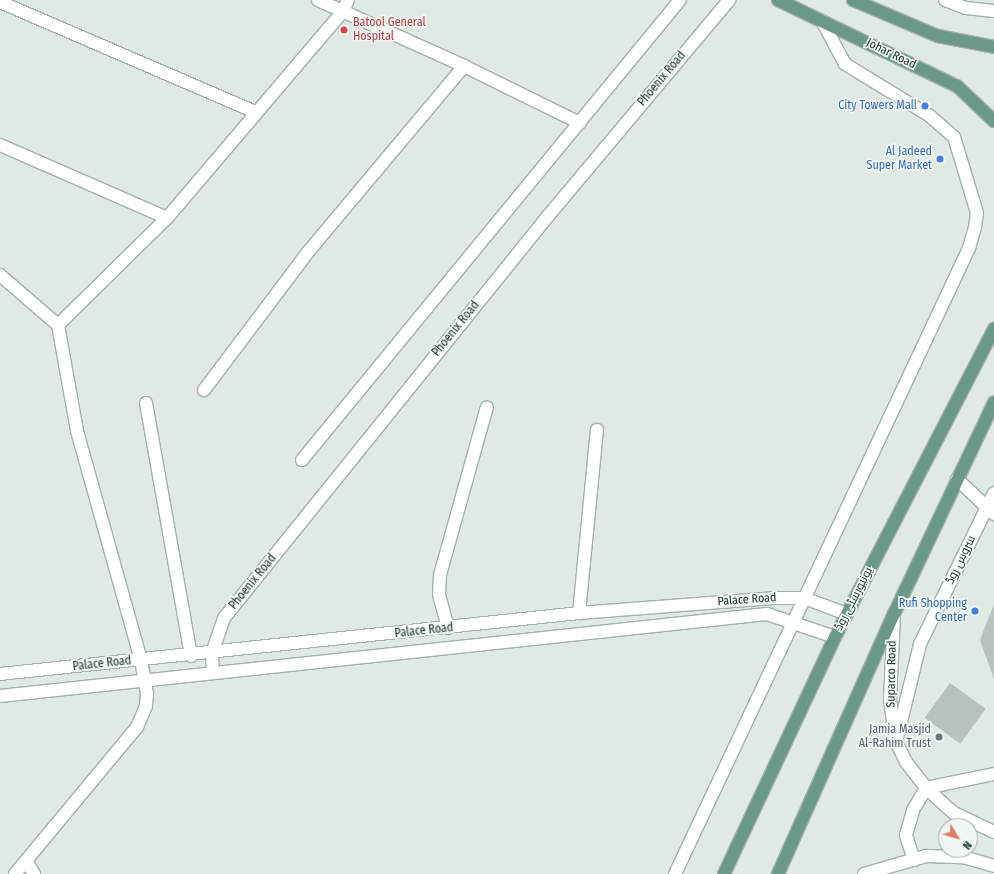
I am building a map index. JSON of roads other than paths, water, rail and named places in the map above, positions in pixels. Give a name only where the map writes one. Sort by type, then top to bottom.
[{"type":"main road","name":"Johar Road","points":[[778,0],[794,4],[822,21],[957,86],[994,121]]},
{"type":"main road","points":[[853,0],[938,36],[994,47]]},
{"type":"main road","name":"یونیورسٹی روڈ","points":[[724,874],[835,637],[994,329]]},
{"type":"main road","points":[[778,874],[894,614],[994,402]]},
{"type":"street","points":[[318,0],[464,66],[580,123]]},
{"type":"street","points":[[58,325],[167,218],[255,112],[343,11],[348,0]]},
{"type":"street","points":[[302,460],[680,0]]},
{"type":"street","name":"Phoenix Road","points":[[213,673],[212,654],[224,618],[548,216],[729,0]]},
{"type":"street","points":[[945,0],[966,8],[994,11]]},
{"type":"street","points":[[0,2],[255,112]]},
{"type":"street","points":[[675,874],[968,248],[977,213],[954,137],[930,116],[845,64],[822,21]]},
{"type":"street","points":[[204,390],[308,252],[464,66]]},
{"type":"street","points":[[0,145],[167,218]]},
{"type":"street","points":[[0,275],[58,325],[77,431],[141,660],[145,680],[146,706],[137,727],[15,874]]},
{"type":"street","points":[[146,403],[191,656]]},
{"type":"street","points":[[448,628],[438,594],[440,575],[487,407]]},
{"type":"street","points":[[579,613],[597,430]]},
{"type":"street","points":[[957,479],[990,511]]},
{"type":"street","name":"سروس روڈ","points":[[896,742],[920,644],[990,511],[994,493]]},
{"type":"street","name":"Palace Road","points":[[0,674],[212,654],[579,613],[772,598],[804,598],[847,614]]},
{"type":"street","name":"Palace Road","points":[[0,696],[766,614],[835,637]]},
{"type":"street","name":"Suparco Road","points":[[894,614],[890,700],[896,742],[906,762],[926,788],[954,813],[994,832]]},
{"type":"street","points":[[914,860],[906,834],[913,810],[926,788],[994,774]]},
{"type":"street","points":[[864,874],[926,856],[963,857],[994,866]]},
{"type":"street","points":[[26,860],[34,874]]},
{"type":"place","name":"Batool General Hospital","points":[[344,30]]},
{"type":"place","name":"City Towers Mall","points":[[925,106]]},
{"type":"place","name":"Al Jadeed Super Market","points":[[940,159]]},
{"type":"place","name":"Rufi Shopping Center","points":[[975,611]]},
{"type":"place","name":"Jamia Masjid Al-Rahim Trust","points":[[939,737]]}]
